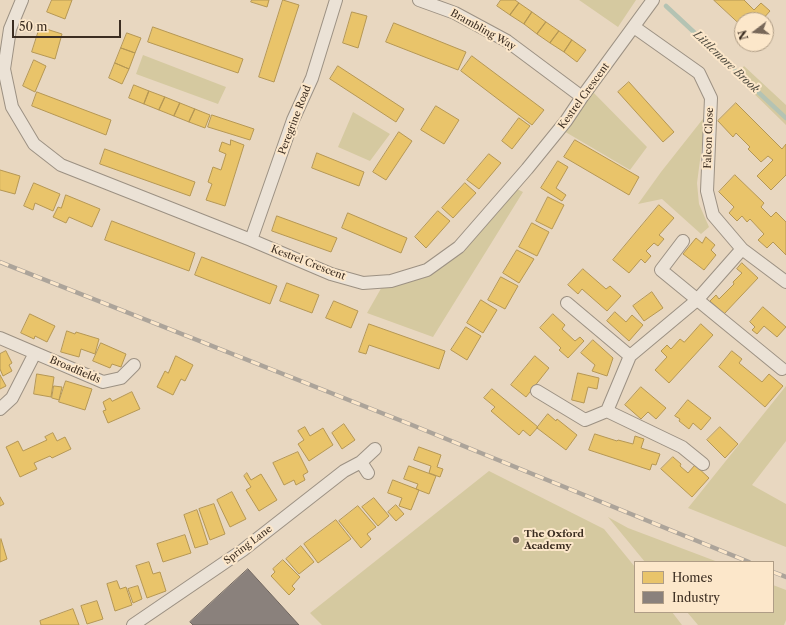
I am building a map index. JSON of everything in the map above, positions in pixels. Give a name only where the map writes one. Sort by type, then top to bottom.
[{"type":"street","name":"Kestrel Crescent","points":[[22,0],[10,29],[4,69],[6,108],[34,144],[61,165],[251,240],[331,274],[364,283],[391,281],[427,270],[460,247],[566,121],[653,0]]},
{"type":"street","name":"Peregrine Road","points":[[251,240],[293,120],[312,78],[336,0]]},
{"type":"street","name":"Brambling Way","points":[[419,0],[455,13],[507,42],[582,97]]},
{"type":"street","name":"Falcon Close","points":[[634,27],[699,73],[711,98],[707,191],[713,215],[742,249],[785,279]]},
{"type":"street","points":[[683,241],[661,270],[782,369]]},
{"type":"street","points":[[537,391],[585,420],[607,411],[630,356],[697,300],[742,249]]},
{"type":"street","points":[[566,303],[630,356]]},
{"type":"street","name":"Broadfields","points":[[0,338],[103,382],[121,378],[134,366]]},
{"type":"street","points":[[0,409],[12,398],[35,353]]},
{"type":"street","points":[[607,411],[682,447],[703,464]]},
{"type":"street","name":"Spring Lane","points":[[133,625],[243,550],[344,471],[361,462],[375,449]]},
{"type":"street","points":[[361,462],[368,473]]},
{"type":"shaded area","points":[[579,0],[636,0],[618,27]]},
{"type":"shaded area","points":[[143,55],[226,87],[218,104],[136,74]]},
{"type":"shaded area","points":[[744,66],[786,105],[786,125],[736,76]]},
{"type":"shaded area","points":[[587,86],[647,147],[630,170],[557,127]]},
{"type":"shaded area","points":[[353,112],[390,134],[370,161],[338,147]]},
{"type":"shaded area","points":[[706,115],[697,183],[699,204],[709,227],[701,234],[662,199],[638,204]]},
{"type":"shaded area","points":[[511,186],[523,192],[433,337],[367,313],[383,285],[428,271]]},
{"type":"shaded area","points":[[786,386],[786,441],[752,485],[786,504],[786,547],[688,508]]},
{"type":"shaded area","name":"The Oxford Academy","points":[[489,471],[604,529],[634,566],[634,613],[673,613],[682,625],[322,625],[310,613]]},
{"type":"shaded area","points":[[608,517],[628,528],[715,561],[644,561]]},
{"type":"shaded area","points":[[774,585],[786,590],[786,620],[784,625],[698,625],[688,613],[774,613]]},
{"type":"building: Homes","points":[[52,0],[72,0],[65,19],[47,12]]},
{"type":"building: Homes","points":[[252,0],[269,0],[267,7],[251,2]]},
{"type":"building: Homes","points":[[283,0],[299,5],[274,82],[259,77]]},
{"type":"building: Homes","points":[[501,0],[515,0],[519,3],[510,15],[497,6]]},
{"type":"building: Homes","points":[[714,0],[744,0],[754,10],[761,3],[770,11],[734,12],[734,19]]},
{"type":"building: Homes","points":[[519,3],[532,12],[524,24],[510,15]]},
{"type":"building: Homes","points":[[352,12],[367,16],[358,48],[343,43]]},
{"type":"building: Homes","points":[[532,12],[546,22],[537,34],[524,24]]},
{"type":"building: Homes","points":[[546,22],[559,31],[550,43],[537,34]]},
{"type":"building: Homes","points":[[394,23],[466,52],[458,70],[386,42]]},
{"type":"building: Homes","points":[[40,27],[62,34],[55,59],[32,52]]},
{"type":"building: Homes","points":[[153,27],[243,59],[238,73],[148,42]]},
{"type":"building: Homes","points":[[559,31],[572,40],[564,52],[550,43]]},
{"type":"building: Homes","points":[[127,33],[141,38],[135,53],[121,48]]},
{"type":"building: Homes","points":[[572,40],[586,50],[577,62],[564,52]]},
{"type":"building: Homes","points":[[121,48],[135,53],[129,69],[115,63]]},
{"type":"building: Homes","points":[[472,56],[544,110],[532,125],[461,71]]},
{"type":"building: Homes","points":[[34,60],[46,66],[35,92],[23,86]]},
{"type":"building: Homes","points":[[115,63],[129,69],[122,84],[109,78]]},
{"type":"building: Homes","points":[[338,66],[404,109],[396,122],[330,79]]},
{"type":"building: Homes","points":[[629,82],[674,132],[663,142],[618,92]]},
{"type":"building: Homes","points":[[134,85],[149,91],[144,104],[129,98]]},
{"type":"building: Homes","points":[[149,91],[165,97],[159,110],[144,104]]},
{"type":"building: Homes","points":[[37,92],[111,120],[106,135],[32,106]]},
{"type":"building: Homes","points":[[165,97],[180,103],[174,116],[159,110]]},
{"type":"building: Homes","points":[[180,103],[195,109],[189,122],[174,116]]},
{"type":"building: Homes","points":[[736,103],[782,149],[786,144],[786,175],[771,190],[757,176],[773,160],[768,156],[761,162],[748,149],[750,147],[736,133],[733,137],[718,121]]},
{"type":"building: Homes","points":[[436,106],[459,120],[444,144],[421,130]]},
{"type":"building: Homes","points":[[195,109],[210,115],[205,128],[189,122]]},
{"type":"building: Homes","points":[[212,115],[254,129],[250,140],[208,127]]},
{"type":"building: Homes","points":[[519,118],[530,126],[512,149],[502,141]]},
{"type":"building: Homes","points":[[399,132],[412,141],[386,180],[373,172]]},
{"type":"building: Homes","points":[[231,140],[244,145],[225,206],[206,200],[212,184],[208,182],[213,167],[221,170],[226,154],[219,151],[222,142],[230,145]]},
{"type":"building: Homes","points":[[575,140],[639,177],[629,195],[564,157]]},
{"type":"building: Homes","points":[[105,149],[195,182],[190,196],[100,164]]},
{"type":"building: Homes","points":[[317,153],[364,172],[359,186],[312,168]]},
{"type":"building: Homes","points":[[489,154],[501,163],[479,189],[467,180]]},
{"type":"building: Homes","points":[[558,161],[568,167],[556,188],[566,195],[562,201],[541,188]]},
{"type":"building: Homes","points":[[0,170],[20,176],[15,194],[0,190]]},
{"type":"building: Homes","points":[[735,175],[764,203],[761,207],[771,217],[776,212],[786,222],[786,255],[773,242],[767,248],[758,240],[764,234],[750,219],[747,222],[742,216],[737,221],[729,213],[734,207],[719,192]]},
{"type":"building: Homes","points":[[34,183],[60,194],[53,211],[35,203],[33,210],[24,206]]},
{"type":"building: Homes","points":[[465,183],[476,193],[453,218],[442,208]]},
{"type":"building: Homes","points":[[66,195],[100,209],[92,227],[69,217],[66,223],[53,217],[58,207],[61,208]]},
{"type":"building: Homes","points":[[548,197],[564,205],[552,229],[536,221]]},
{"type":"building: Homes","points":[[659,205],[674,218],[659,235],[664,239],[658,246],[654,243],[646,251],[651,256],[645,263],[641,259],[629,273],[613,260]]},
{"type":"building: Homes","points":[[438,211],[450,221],[426,248],[415,237]]},
{"type":"building: Homes","points":[[348,213],[407,238],[401,253],[342,228]]},
{"type":"building: Homes","points":[[277,216],[337,238],[331,252],[272,231]]},
{"type":"building: Homes","points":[[112,221],[195,253],[189,271],[105,240]]},
{"type":"building: Homes","points":[[532,223],[549,232],[537,256],[519,247]]},
{"type":"building: Homes","points":[[706,237],[715,245],[711,250],[716,255],[704,270],[683,254],[696,238],[702,243]]},
{"type":"building: Homes","points":[[517,250],[534,259],[519,283],[503,273]]},
{"type":"building: Homes","points":[[202,257],[277,286],[270,304],[195,275]]},
{"type":"building: Homes","points":[[742,263],[758,278],[724,314],[710,301],[716,295],[719,299],[734,284],[733,282],[742,273],[737,269]]},
{"type":"building: Homes","points":[[583,269],[606,289],[610,286],[621,296],[607,311],[582,289],[578,294],[568,285]]},
{"type":"building: Homes","points":[[501,277],[518,286],[505,309],[488,300]]},
{"type":"building: Homes","points":[[287,283],[319,295],[312,313],[280,301]]},
{"type":"building: Homes","points":[[652,292],[663,308],[644,321],[633,306]]},
{"type":"building: Homes","points":[[481,300],[497,310],[483,333],[467,323]]},
{"type":"building: Homes","points":[[334,301],[358,311],[351,328],[326,318]]},
{"type":"building: Homes","points":[[763,307],[786,327],[777,337],[764,326],[757,334],[752,330],[755,327],[750,322]]},
{"type":"building: Homes","points":[[615,312],[626,322],[632,315],[643,325],[629,341],[607,321]]},
{"type":"building: Homes","points":[[30,314],[55,326],[47,342],[35,336],[34,339],[21,333]]},
{"type":"building: Homes","points":[[553,314],[565,325],[562,329],[575,341],[580,337],[584,341],[568,358],[559,350],[561,348],[540,328]]},
{"type":"building: Homes","points":[[369,324],[445,351],[439,369],[369,345],[366,354],[359,352]]},
{"type":"building: Homes","points":[[701,324],[713,335],[669,383],[655,370],[667,357],[661,351],[667,345],[671,349],[680,339],[684,342]]},
{"type":"building: Homes","points":[[466,327],[481,336],[467,360],[451,350]]},
{"type":"building: Homes","points":[[67,331],[75,334],[76,332],[99,339],[95,354],[81,349],[79,357],[61,352]]},
{"type":"building: Homes","points":[[593,340],[613,358],[607,376],[592,371],[595,365],[581,353]]},
{"type":"building: Homes","points":[[101,343],[126,354],[121,367],[112,364],[110,368],[93,361]]},
{"type":"building: Homes","points":[[6,351],[12,363],[9,365],[12,371],[3,376],[0,369],[0,354]]},
{"type":"building: Homes","points":[[732,351],[742,359],[739,363],[762,382],[769,374],[783,386],[765,407],[719,367]]},
{"type":"building: Homes","points":[[176,356],[193,365],[185,381],[181,379],[173,395],[157,387],[165,371],[168,373]]},
{"type":"building: Homes","points":[[535,356],[549,368],[526,397],[511,385]]},
{"type":"building: Homes","points":[[578,373],[599,378],[597,389],[588,387],[584,403],[572,400]]},
{"type":"building: Homes","points":[[37,374],[54,377],[51,397],[34,394]]},
{"type":"building: Homes","points":[[0,375],[6,386],[0,389]]},
{"type":"building: Homes","points":[[66,381],[92,389],[85,410],[59,402]]},
{"type":"building: Homes","points":[[54,386],[62,387],[59,400],[52,398]]},
{"type":"building: Homes","points":[[641,387],[666,408],[656,419],[648,412],[641,419],[625,405]]},
{"type":"building: Homes","points":[[492,389],[538,427],[530,436],[523,430],[519,435],[491,411],[495,407],[484,398]]},
{"type":"building: Homes","points":[[132,392],[140,409],[108,423],[103,411],[106,410],[103,402],[110,398],[112,401]]},
{"type":"building: Homes","points":[[688,400],[711,418],[701,430],[693,423],[689,429],[679,421],[680,419],[675,416]]},
{"type":"building: Homes","points":[[548,414],[556,421],[557,419],[577,435],[566,450],[537,428]]},
{"type":"building: Homes","points":[[344,424],[355,440],[342,449],[332,433]]},
{"type":"building: Homes","points":[[305,427],[310,436],[323,428],[333,445],[309,461],[298,444],[304,440],[298,431]]},
{"type":"building: Homes","points":[[720,427],[738,444],[725,458],[707,440]]},
{"type":"building: Homes","points":[[53,433],[57,441],[65,437],[71,449],[52,458],[50,456],[34,463],[37,469],[20,477],[6,447],[18,441],[23,451],[47,440],[45,437]]},
{"type":"building: Homes","points":[[595,434],[633,444],[635,436],[644,439],[641,448],[660,454],[656,465],[652,464],[650,470],[589,450]]},
{"type":"building: Homes","points":[[419,447],[441,455],[437,467],[443,469],[440,477],[429,473],[431,466],[414,460]]},
{"type":"building: Homes","points":[[298,452],[308,472],[303,475],[305,480],[296,485],[294,480],[284,485],[273,463]]},
{"type":"building: Homes","points":[[673,457],[688,473],[695,465],[709,478],[692,497],[661,469]]},
{"type":"building: Homes","points":[[409,466],[436,476],[429,494],[416,489],[418,484],[404,479]]},
{"type":"building: Homes","points":[[247,473],[251,480],[261,474],[277,500],[259,511],[246,490],[251,487],[244,476]]},
{"type":"building: Homes","points":[[393,480],[419,490],[411,510],[399,506],[402,498],[388,493]]},
{"type":"building: Homes","points":[[232,492],[246,519],[230,527],[217,500]]},
{"type":"building: Homes","points":[[0,497],[4,504],[0,506]]},
{"type":"building: Homes","points":[[374,498],[389,516],[378,526],[362,507]]},
{"type":"building: Homes","points":[[214,504],[225,534],[210,540],[199,509]]},
{"type":"building: Homes","points":[[396,505],[404,514],[396,521],[388,512]]},
{"type":"building: Homes","points":[[358,506],[376,527],[367,534],[371,539],[361,548],[339,521]]},
{"type":"building: Homes","points":[[197,510],[208,544],[195,548],[184,515]]},
{"type":"building: Homes","points":[[336,520],[351,539],[318,563],[304,544]]},
{"type":"building: Homes","points":[[185,535],[191,553],[163,562],[157,544]]},
{"type":"building: Homes","points":[[1,539],[7,559],[0,562],[0,540]]},
{"type":"building: Homes","points":[[301,546],[314,562],[299,574],[286,559]]},
{"type":"building: Homes","points":[[283,560],[300,577],[292,586],[295,589],[289,595],[271,576],[275,572],[273,569]]},
{"type":"building: Homes","points":[[149,562],[153,574],[160,572],[166,591],[147,598],[136,566]]},
{"type":"building: Homes","points":[[117,581],[120,589],[126,587],[132,605],[115,611],[107,584]]},
{"type":"building: Homes","points":[[138,586],[142,599],[133,603],[128,589]]},
{"type":"building: Homes","points":[[97,601],[103,619],[87,624],[81,606]]},
{"type":"building: Homes","points":[[73,609],[79,625],[41,625],[40,621]]},
{"type":"building: Industry","points":[[248,569],[299,625],[193,625],[190,622]]},
{"type":"waterway","name":"Littlemore Brook","points":[[666,6],[786,118]]},
{"type":"railway","points":[[0,262],[412,425],[747,561]]},
{"type":"railway","points":[[774,572],[786,577]]},
{"type":"place","name":"The Oxford Academy","points":[[516,540]]}]
